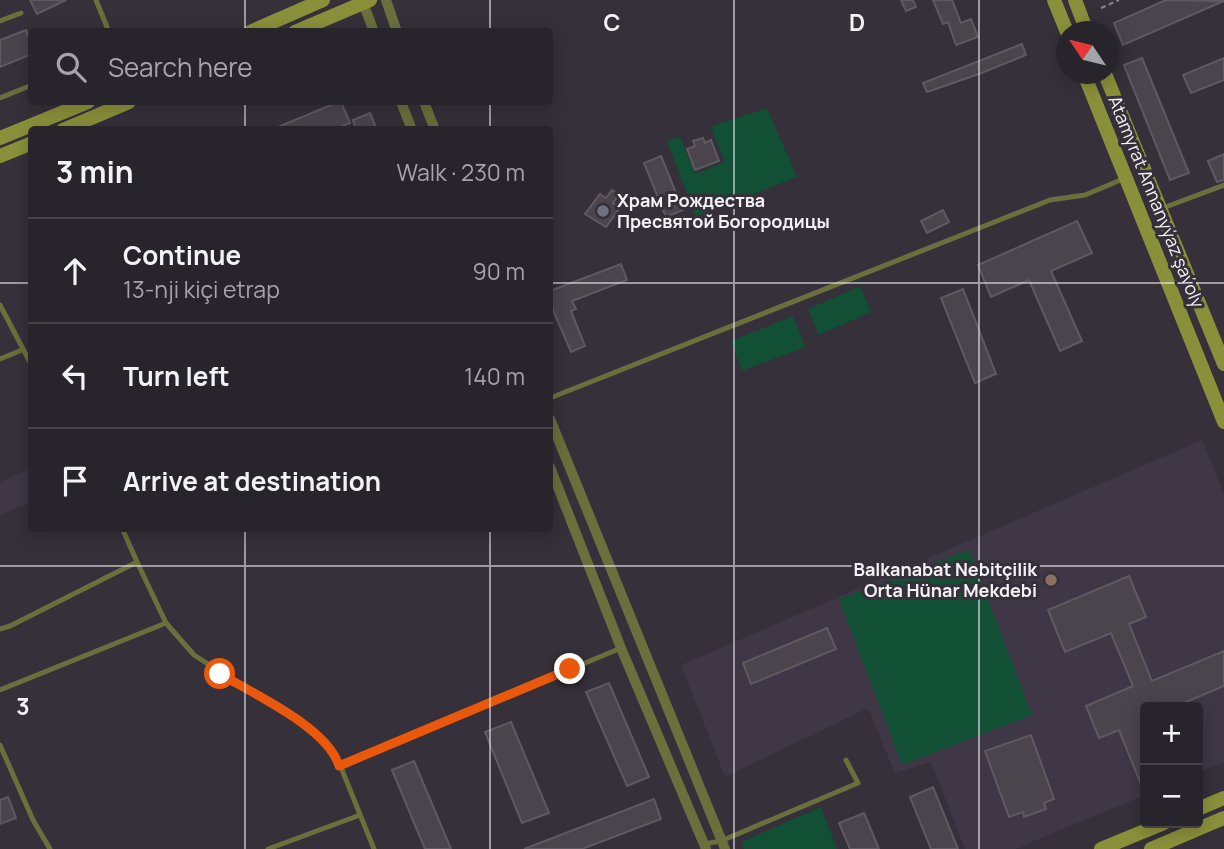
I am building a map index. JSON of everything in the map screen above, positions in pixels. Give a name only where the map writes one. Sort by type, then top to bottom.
[{"type":"street","points":[[259,28],[323,0]]},
{"type":"street","points":[[386,0],[396,28]]},
{"type":"street","points":[[1054,0],[1063,21]]},
{"type":"street","points":[[1074,0],[1083,21]]},
{"type":"street","points":[[304,28],[365,1],[373,28]]},
{"type":"street","name":"Atamyrat Annanyýaz şaýoly","points":[[1088,84],[1224,422]]},
{"type":"street","name":"Atamyrat Annanyýaz şaýoly","points":[[1108,84],[1224,364]]},
{"type":"street","points":[[29,126],[81,105]]},
{"type":"street","points":[[72,126],[122,105]]},
{"type":"street","points":[[402,105],[410,126]]},
{"type":"street","points":[[426,105],[434,126]]},
{"type":"street","points":[[0,138],[28,127]]},
{"type":"street","points":[[0,156],[28,145]]},
{"type":"street","points":[[553,426],[723,845]]},
{"type":"street","points":[[553,475],[621,648],[705,847]]},
{"type":"street","points":[[1203,807],[1224,798]]},
{"type":"street","points":[[1151,849],[1224,818]]},
{"type":"street","points":[[1101,849],[1152,828]]},
{"type":"lane","points":[[96,0],[107,28]]},
{"type":"lane","points":[[0,21],[21,13]]},
{"type":"lane","points":[[0,98],[28,87]]},
{"type":"lane","points":[[553,397],[1049,200],[1085,195],[1126,178]]},
{"type":"lane","points":[[1160,209],[1224,185]]},
{"type":"lane","points":[[0,305],[28,359]]},
{"type":"lane","points":[[0,359],[23,350]]},
{"type":"lane","points":[[124,532],[166,623],[194,655],[318,734],[336,755],[374,849]]},
{"type":"lane","points":[[0,629],[137,562]]},
{"type":"lane","points":[[0,690],[166,623]]},
{"type":"lane","points":[[339,766],[621,648]]},
{"type":"lane","points":[[0,745],[33,820],[50,849]]},
{"type":"lane","points":[[705,847],[723,845],[858,783],[846,760]]},
{"type":"lane","points":[[268,849],[360,814]]},
{"type":"path","points":[[1101,8],[1119,0]]},
{"type":"shaded area","name":"Balkanabat Nebitçilik Orta Hünar Mekdebi","points":[[1202,440],[1224,495],[1224,762],[1203,771],[1203,702],[1140,702],[1140,797],[1015,849],[965,849],[931,762],[895,773],[868,708],[725,777],[681,665]]},
{"type":"shaded area","points":[[28,469],[28,503],[0,515],[0,482]]},
{"type":"green space","points":[[767,108],[797,177],[696,217],[667,141],[680,137],[695,174],[725,162],[710,127]]},
{"type":"green space","points":[[860,286],[871,312],[819,335],[808,309]]},
{"type":"green space","points":[[793,316],[805,347],[742,371],[731,341]]},
{"type":"green space","points":[[969,550],[1032,715],[902,765],[839,599]]},
{"type":"green space","points":[[821,807],[837,849],[744,849],[741,842]]},
{"type":"building","points":[[30,0],[66,0],[37,14]]},
{"type":"building","points":[[901,0],[913,0],[916,7],[906,11]]},
{"type":"building","points":[[933,0],[952,0],[961,23],[971,19],[978,37],[956,45],[948,22],[943,24]]},
{"type":"building","points":[[1166,0],[1224,1],[1123,45],[1119,35],[1119,21]]},
{"type":"building","points":[[26,30],[28,56],[0,67],[0,40]]},
{"type":"building","points":[[1022,44],[1026,55],[927,92],[923,83]]},
{"type":"building","points":[[1142,58],[1189,173],[1170,180],[1124,65]]},
{"type":"building","points":[[1224,58],[1224,80],[1191,93],[1183,75]]},
{"type":"building","points":[[331,105],[342,105],[350,123],[343,126],[281,126]]},
{"type":"building","points":[[370,113],[375,126],[355,126],[353,120]]},
{"type":"building","points":[[703,138],[705,143],[711,140],[719,161],[695,170],[687,149],[695,146],[693,141]]},
{"type":"building","points":[[1224,154],[1224,180],[1217,182],[1208,161]]},
{"type":"building","points":[[661,156],[683,210],[666,217],[644,163]]},
{"type":"building","name":"Храм Рождества Пресвятой Богородицы","points":[[612,190],[619,195],[613,203],[620,208],[606,227],[585,214],[600,194],[606,198]]},
{"type":"building","points":[[943,210],[949,222],[927,233],[921,221]]},
{"type":"building","points":[[1077,221],[1092,253],[1051,271],[1082,341],[1060,351],[1029,280],[991,297],[978,265]]},
{"type":"building","points":[[621,264],[627,280],[572,301],[576,309],[571,311],[585,346],[571,352],[553,310],[553,290]]},
{"type":"building","points":[[963,289],[996,374],[975,383],[941,298]]},
{"type":"building","points":[[1129,576],[1146,617],[1129,624],[1152,681],[1224,651],[1224,686],[1186,702],[1140,702],[1140,782],[1119,730],[1099,738],[1086,706],[1133,686],[1111,633],[1065,652],[1048,610]]},
{"type":"building","points":[[827,628],[836,649],[751,684],[743,663]]},
{"type":"building","points":[[609,683],[649,777],[627,786],[586,692]]},
{"type":"building","points":[[511,722],[549,813],[522,823],[485,732]]},
{"type":"building","points":[[1031,735],[1054,799],[1044,803],[1046,809],[1024,817],[1023,812],[1009,817],[985,751]]},
{"type":"building","points":[[414,761],[451,849],[425,849],[392,770]]},
{"type":"building","points":[[933,787],[958,849],[931,849],[910,797]]},
{"type":"building","points":[[8,797],[16,818],[0,824],[0,800]]},
{"type":"building","points":[[654,799],[661,819],[582,849],[524,849]]},
{"type":"building","points":[[864,813],[879,849],[850,849],[839,823]]},
{"type":"place","name":"Храм Рождества Пресвятой Богородицы","points":[[603,211]]},
{"type":"place","name":"Balkanabat Nebitçilik Orta Hünar Mekdebi","points":[[1051,580]]},
{"type":"route","points":[[220,674],[318,734],[336,755],[339,766],[570,669]]}]
